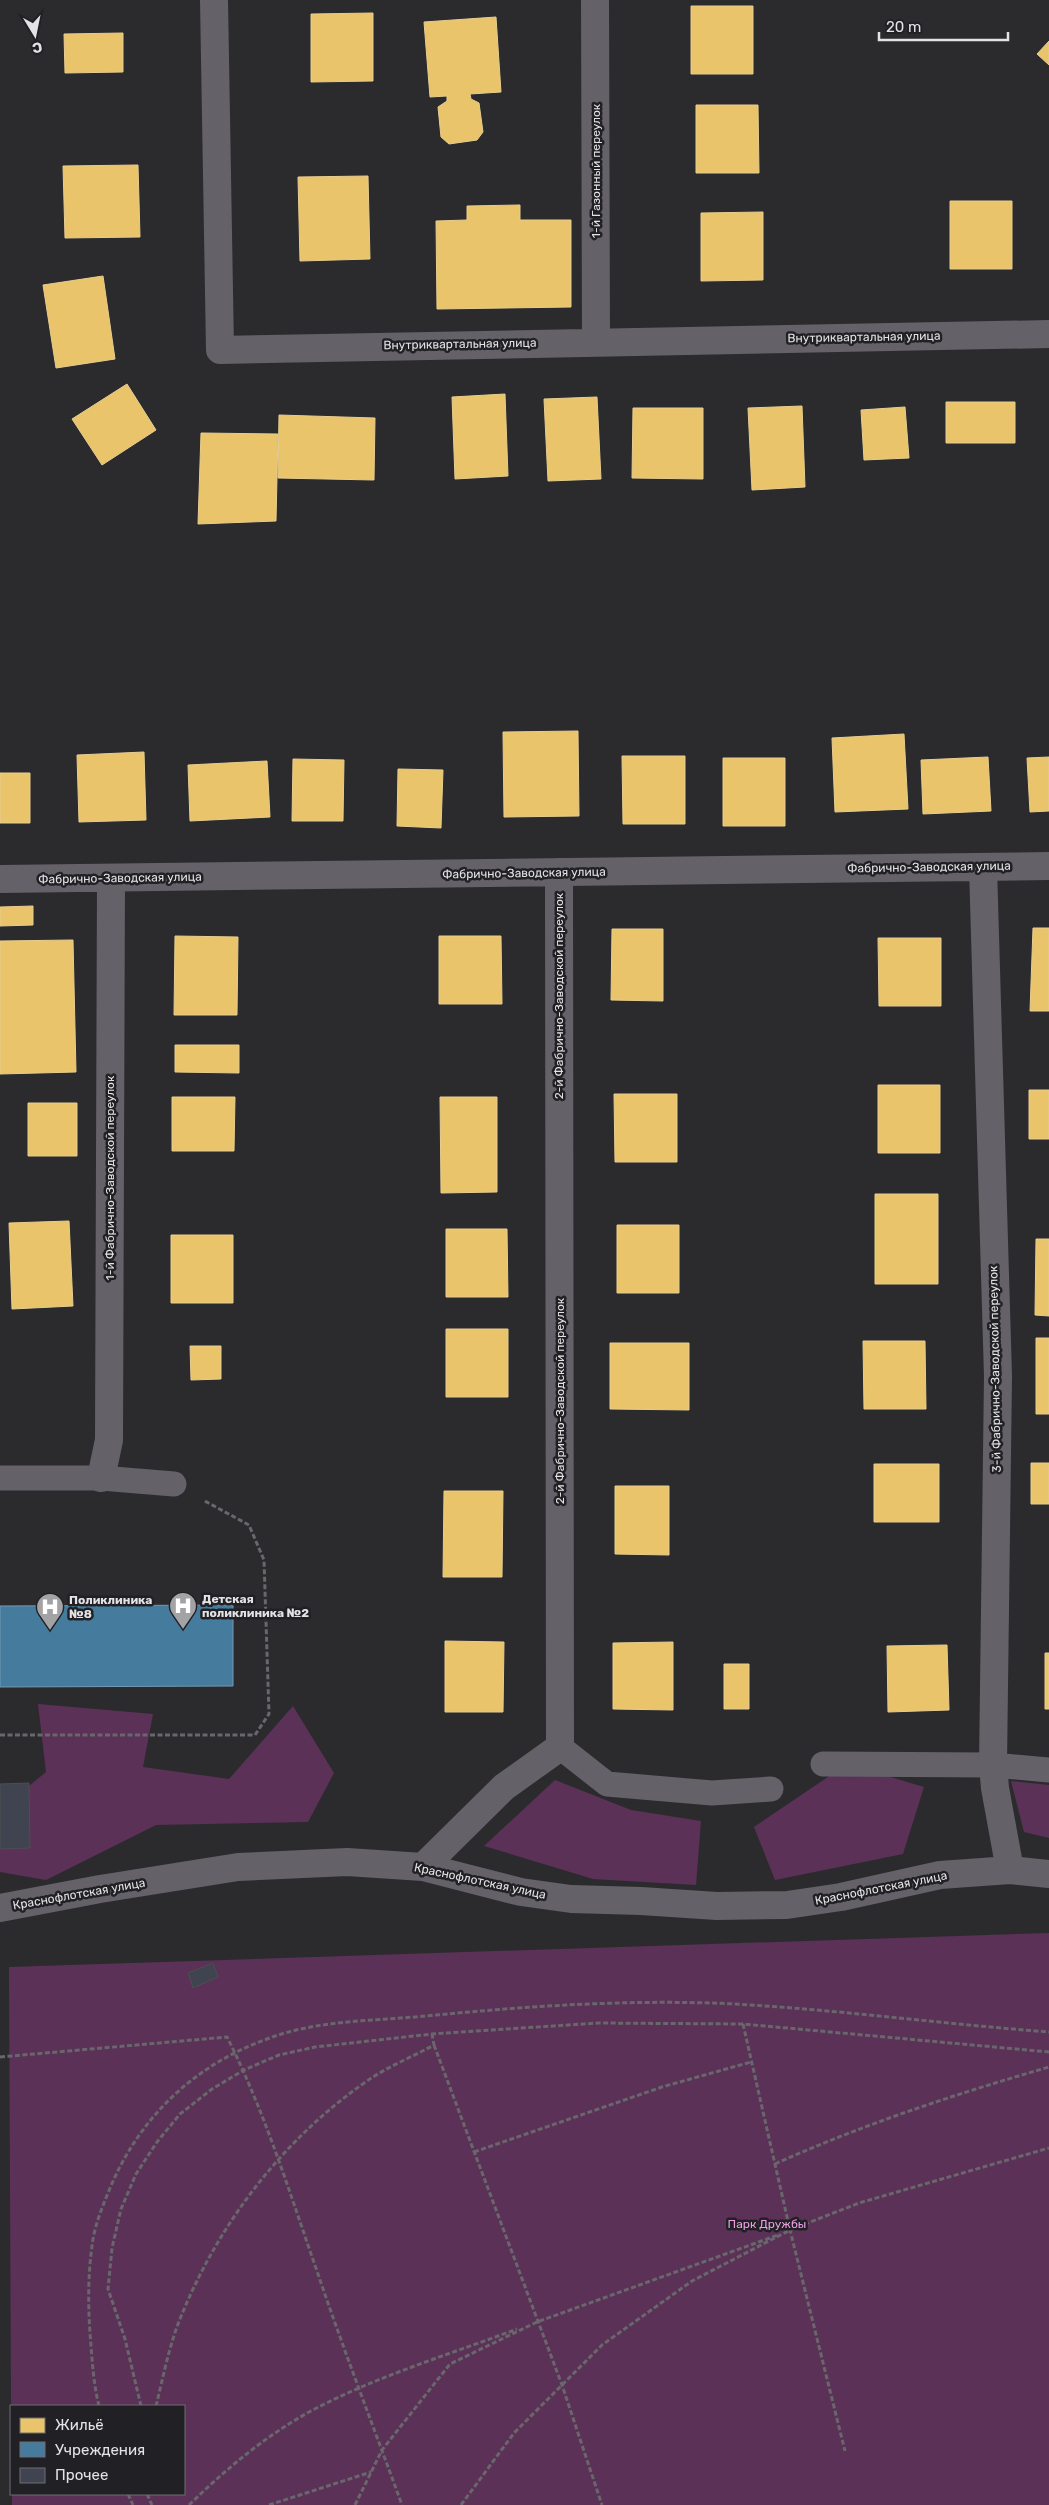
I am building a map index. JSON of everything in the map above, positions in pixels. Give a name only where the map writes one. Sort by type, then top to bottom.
[{"type":"street","name":"Внутриквартальная улица","points":[[214,0],[220,350],[596,341],[1049,334]]},
{"type":"street","name":"1-й Газонный переулок","points":[[595,0],[596,341]]},
{"type":"street","name":"Фабрично-Заводская улица","points":[[0,880],[1049,866]]},
{"type":"street","name":"3-й Фабрично-Заводской переулок","points":[[983,867],[998,1376],[994,1765],[995,1788],[1010,1870]]},
{"type":"street","name":"2-й Фабрично-Заводской переулок","points":[[559,872],[560,1747]]},
{"type":"street","name":"1-й Фабрично-Заводской переулок","points":[[101,1478],[109,1440],[111,878]]},
{"type":"street","points":[[422,1868],[504,1787],[560,1747]]},
{"type":"street","name":"Краснофлотская улица","points":[[0,1908],[100,1889],[238,1867],[346,1862],[422,1868],[521,1892],[571,1899],[717,1906],[787,1905],[841,1896],[940,1875],[1010,1870],[1049,1874]]},
{"type":"lane","points":[[0,1478],[101,1478],[174,1484]]},
{"type":"lane","points":[[560,1747],[607,1784],[712,1792],[771,1789]]},
{"type":"lane","points":[[823,1764],[994,1765],[1049,1770]]},
{"type":"path","points":[[0,1735],[255,1735],[269,1714],[264,1560],[249,1525],[174,1484]]},
{"type":"path","points":[[100,2405],[92,2373],[88,2297],[92,2244],[98,2218],[118,2169],[149,2119],[174,2094],[196,2076],[235,2053],[267,2038],[308,2027],[576,2004],[733,2004],[833,2011],[1049,2032]]},
{"type":"path","points":[[141,2405],[125,2339],[108,2289],[112,2248],[121,2209],[136,2174],[157,2142],[180,2114],[212,2089],[244,2070],[279,2055],[315,2046],[432,2034],[598,2023],[743,2024],[1049,2052]]},
{"type":"path","points":[[743,2024],[774,2164],[845,2451]]},
{"type":"path","points":[[432,2034],[434,2045],[562,2385],[602,2505]]},
{"type":"path","points":[[0,2057],[227,2037],[244,2070],[278,2159],[357,2389],[402,2505]]},
{"type":"path","points":[[156,2405],[180,2320],[202,2269],[239,2208],[278,2159],[321,2116],[368,2080],[434,2045]]},
{"type":"path","points":[[474,2152],[662,2088],[751,2062]]},
{"type":"path","points":[[774,2164],[831,2139],[956,2094],[1049,2067]]},
{"type":"path","points":[[189,2505],[230,2466],[308,2413],[357,2389],[859,2203],[1049,2148]]},
{"type":"path","points":[[461,2505],[514,2433],[602,2345],[692,2281],[790,2230]]},
{"type":"path","points":[[355,2505],[382,2450],[450,2364],[537,2322]]},
{"type":"path","points":[[269,2505],[372,2472]]},
{"type":"green space","points":[[38,1704],[153,1714],[143,1767],[229,1779],[293,1706],[334,1773],[308,1822],[156,1825],[46,1880],[0,1872],[0,1810],[46,1772]]},
{"type":"green space","points":[[847,1764],[924,1787],[903,1854],[775,1880],[754,1827]]},
{"type":"green space","points":[[555,1780],[631,1810],[701,1821],[696,1885],[593,1879],[484,1846]]},
{"type":"green space","points":[[1011,1781],[1049,1785],[1049,1838],[1024,1832]]},
{"type":"green space","name":"Парк Дружбы","points":[[1049,1933],[1049,2505],[12,2505],[12,2495],[185,2495],[185,2405],[11,2405],[9,1967]]},
{"type":"building: Жильё","points":[[691,6],[753,6],[753,74],[691,74]]},
{"type":"building: Жильё","points":[[373,13],[373,81],[311,82],[311,14]]},
{"type":"building: Жильё","points":[[496,17],[501,92],[470,94],[471,99],[479,103],[483,132],[477,140],[449,144],[441,137],[438,107],[447,101],[447,96],[430,97],[424,22]]},
{"type":"building: Жильё","points":[[123,33],[123,72],[65,73],[64,34]]},
{"type":"building: Жильё","points":[[1049,41],[1049,65],[1037,54]]},
{"type":"building: Жильё","points":[[696,105],[758,105],[759,173],[696,173]]},
{"type":"building: Жильё","points":[[138,165],[140,237],[65,238],[63,166]]},
{"type":"building: Жильё","points":[[368,176],[370,259],[300,261],[298,177]]},
{"type":"building: Жильё","points":[[950,201],[1012,201],[1012,269],[950,269]]},
{"type":"building: Жильё","points":[[520,205],[520,220],[571,220],[571,307],[437,309],[436,221],[467,220],[467,206]]},
{"type":"building: Жильё","points":[[763,212],[763,280],[701,281],[701,213]]},
{"type":"building: Жильё","points":[[103,276],[115,359],[56,368],[43,285]]},
{"type":"building: Жильё","points":[[127,384],[156,430],[102,465],[72,419]]},
{"type":"building: Жильё","points":[[505,394],[508,476],[455,479],[452,397]]},
{"type":"building: Жильё","points":[[597,397],[601,479],[548,481],[544,399]]},
{"type":"building: Жильё","points":[[946,402],[1015,402],[1015,443],[946,443]]},
{"type":"building: Жильё","points":[[802,406],[805,487],[752,490],[748,408]]},
{"type":"building: Жильё","points":[[905,407],[909,458],[864,460],[861,410]]},
{"type":"building: Жильё","points":[[633,408],[703,408],[703,479],[632,478]]},
{"type":"building: Жильё","points":[[279,415],[375,418],[374,480],[278,478]]},
{"type":"building: Жильё","points":[[201,433],[278,434],[276,521],[198,524]]},
{"type":"building: Жильё","points":[[578,731],[579,816],[504,817],[503,732]]},
{"type":"building: Жильё","points":[[904,734],[908,809],[835,812],[832,738]]},
{"type":"building: Жильё","points":[[144,752],[146,820],[79,822],[77,755]]},
{"type":"building: Жильё","points":[[622,756],[685,756],[685,824],[623,824]]},
{"type":"building: Жильё","points":[[988,757],[991,811],[923,814],[921,760]]},
{"type":"building: Жильё","points":[[1049,757],[1049,811],[1030,812],[1027,758]]},
{"type":"building: Жильё","points":[[723,758],[785,758],[785,826],[723,826]]},
{"type":"building: Жильё","points":[[293,759],[344,760],[343,821],[292,821]]},
{"type":"building: Жильё","points":[[267,761],[270,817],[190,821],[188,765]]},
{"type":"building: Жильё","points":[[398,769],[443,770],[441,828],[397,826]]},
{"type":"building: Жильё","points":[[0,773],[30,773],[30,823],[0,823]]},
{"type":"building: Жильё","points":[[33,906],[33,925],[0,926],[0,907]]},
{"type":"building: Жильё","points":[[1033,928],[1049,928],[1049,1011],[1030,1011]]},
{"type":"building: Жильё","points":[[612,929],[663,929],[663,1001],[611,1000]]},
{"type":"building: Жильё","points":[[175,936],[238,937],[237,1015],[174,1015]]},
{"type":"building: Жильё","points":[[439,936],[501,936],[502,1004],[439,1004]]},
{"type":"building: Жильё","points":[[878,938],[941,938],[941,1006],[879,1006]]},
{"type":"building: Жильё","points":[[73,940],[76,1072],[0,1074],[0,941]]},
{"type":"building: Жильё","points":[[175,1045],[239,1045],[239,1073],[175,1072]]},
{"type":"building: Жильё","points":[[878,1085],[940,1085],[940,1153],[878,1153]]},
{"type":"building: Жильё","points":[[1029,1090],[1049,1090],[1049,1139],[1029,1139]]},
{"type":"building: Жильё","points":[[614,1094],[677,1094],[677,1162],[615,1162]]},
{"type":"building: Жильё","points":[[172,1097],[235,1097],[234,1151],[172,1151]]},
{"type":"building: Жильё","points":[[440,1097],[497,1097],[497,1192],[441,1193]]},
{"type":"building: Жильё","points":[[28,1103],[77,1103],[77,1156],[28,1156]]},
{"type":"building: Жильё","points":[[875,1194],[938,1194],[938,1284],[875,1284]]},
{"type":"building: Жильё","points":[[69,1221],[73,1306],[12,1309],[9,1223]]},
{"type":"building: Жильё","points":[[617,1225],[679,1225],[679,1293],[617,1293]]},
{"type":"building: Жильё","points":[[446,1229],[507,1229],[508,1297],[446,1297]]},
{"type":"building: Жильё","points":[[171,1235],[233,1235],[233,1303],[171,1303]]},
{"type":"building: Жильё","points":[[1036,1239],[1049,1239],[1049,1316],[1035,1315]]},
{"type":"building: Жильё","points":[[446,1329],[508,1329],[508,1397],[446,1397]]},
{"type":"building: Жильё","points":[[1036,1338],[1049,1338],[1049,1414],[1036,1414]]},
{"type":"building: Жильё","points":[[863,1341],[925,1341],[926,1409],[864,1409]]},
{"type":"building: Жильё","points":[[610,1343],[689,1343],[689,1410],[610,1409]]},
{"type":"building: Жильё","points":[[190,1346],[221,1346],[221,1379],[191,1380]]},
{"type":"building: Жильё","points":[[1031,1463],[1049,1463],[1049,1504],[1031,1504]]},
{"type":"building: Жильё","points":[[874,1464],[939,1464],[939,1522],[874,1522]]},
{"type":"building: Жильё","points":[[615,1486],[669,1486],[669,1555],[615,1554]]},
{"type":"building: Жильё","points":[[444,1491],[503,1491],[502,1577],[443,1577]]},
{"type":"building: Жильё","points":[[445,1641],[504,1642],[503,1712],[445,1712]]},
{"type":"building: Жильё","points":[[673,1642],[673,1710],[613,1709],[613,1643]]},
{"type":"building: Жильё","points":[[947,1645],[949,1710],[888,1712],[887,1646]]},
{"type":"building: Жильё","points":[[1045,1653],[1049,1653],[1049,1709],[1045,1709]]},
{"type":"building: Жильё","points":[[724,1664],[749,1664],[749,1709],[724,1709]]},
{"type":"building: Учреждения","points":[[233,1605],[233,1686],[0,1687],[0,1606]]},
{"type":"building: Прочее","points":[[29,1783],[30,1848],[0,1849],[0,1784]]},
{"type":"building: Прочее","points":[[213,1963],[218,1977],[193,1988],[188,1973]]},
{"type":"place","name":"Детская поликлиника №2","points":[[183,1630]]},
{"type":"place","name":"Поликлиника №8","points":[[50,1631]]}]
